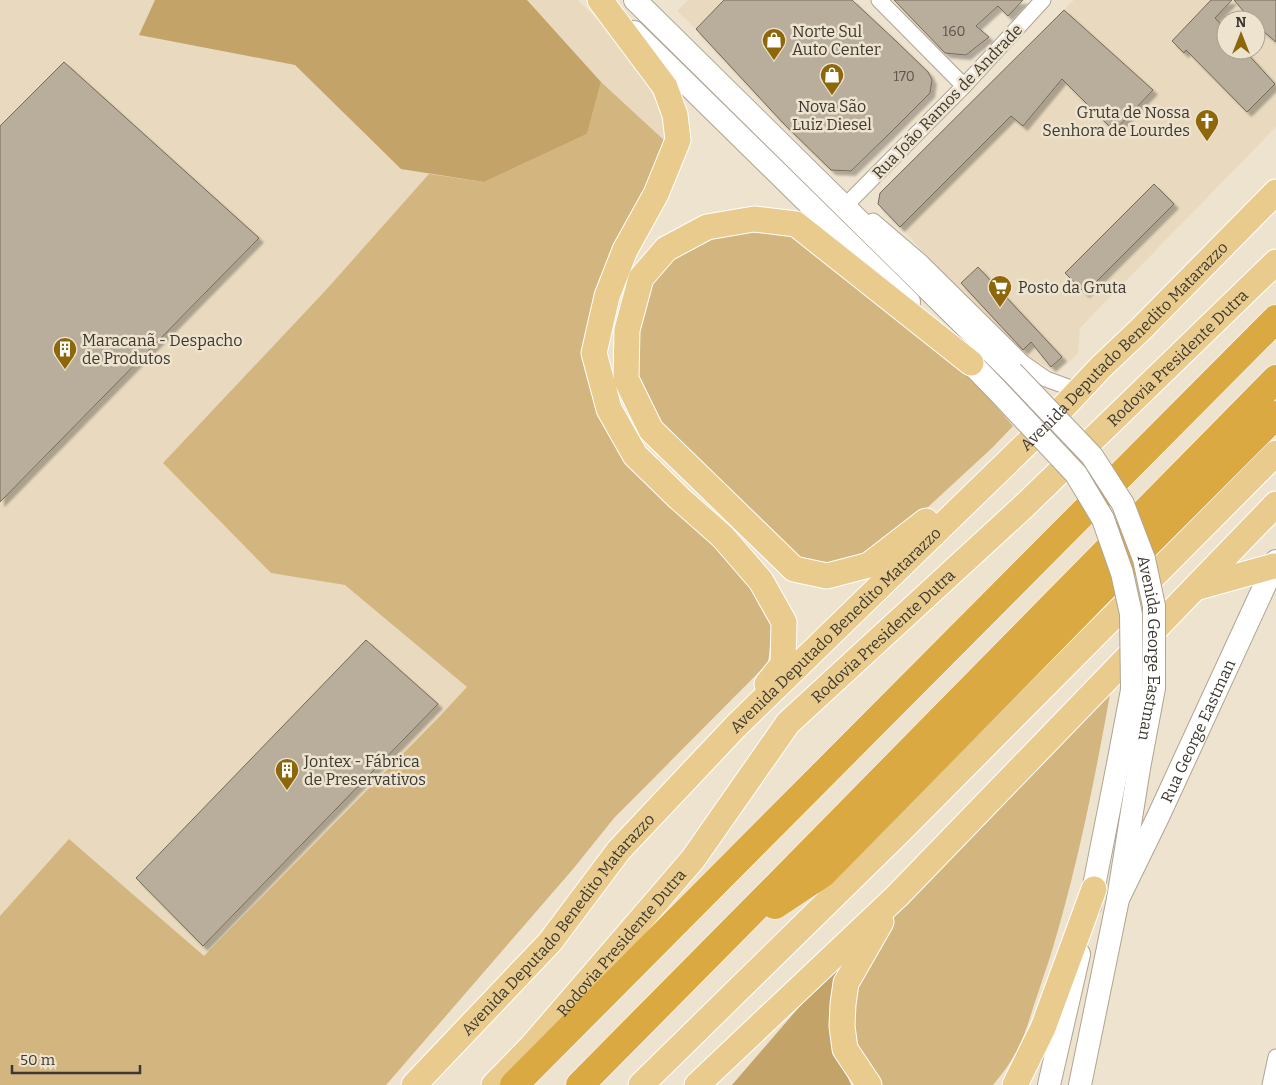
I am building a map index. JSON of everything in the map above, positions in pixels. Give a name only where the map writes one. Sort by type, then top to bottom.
[{"type":"highway","name":"Rodovia Presidente Dutra","points":[[514,1085],[1276,319]]},
{"type":"highway","points":[[580,1085],[1276,379]]},
{"type":"highway","points":[[724,940],[823,873],[1276,414]]},
{"type":"main road","name":"Avenida George Eastman","points":[[601,0],[971,363],[1076,474],[1103,518],[1122,573],[1131,614],[1132,690],[1118,899],[1080,1085]]},
{"type":"main road","points":[[601,0],[665,87],[675,115],[678,140],[656,194],[625,250],[607,296],[594,353],[609,409],[635,455],[729,544],[761,581],[784,622],[783,664],[736,726]]},
{"type":"main road","name":"Avenida George Eastman","points":[[635,0],[1012,372],[1092,456],[1123,504],[1144,559],[1154,606],[1154,688],[1128,766],[1094,889],[1050,1085]]},
{"type":"main road","name":"Avenida Deputado Benedito Matarazzo","points":[[414,1085],[550,942],[619,850],[736,726],[1054,417],[1101,367],[1276,192]]},
{"type":"main road","points":[[971,363],[796,224],[754,220],[707,227],[666,249],[641,278],[627,330],[626,379],[651,430],[794,569],[827,576],[869,565],[920,526],[998,454],[1054,417]]},
{"type":"main road","name":"Rodovia Presidente Dutra","points":[[494,1085],[532,1046],[693,859],[788,723],[1024,507],[1276,262]]},
{"type":"main road","points":[[641,1085],[915,816],[1276,453]]},
{"type":"main road","points":[[697,1085],[897,896],[1276,504]]},
{"type":"main road","points":[[1195,588],[1275,564]]},
{"type":"main road","name":"Rua George Eastman","points":[[1118,899],[1275,564]]},
{"type":"main road","points":[[1014,1085],[1043,1028],[1094,889]]},
{"type":"main road","points":[[869,1085],[845,1049],[842,1026],[846,983],[897,896]]},
{"type":"street","points":[[641,0],[689,44],[850,201],[921,262],[1023,363],[1046,379],[1081,390]]},
{"type":"street","points":[[879,0],[964,86]]},
{"type":"street","name":"Rua João Ramos de Andrade","points":[[850,201],[964,86],[1043,0]]},
{"type":"street","points":[[1270,1085],[1276,1057]]},
{"type":"shaded area","points":[[0,0],[578,0],[631,53],[666,121],[666,142],[584,353],[596,410],[627,463],[714,546],[669,764],[614,818],[573,869],[386,1085],[0,1085]]},
{"type":"shaded area","points":[[155,0],[527,0],[601,82],[587,134],[484,182],[401,169],[295,65],[139,35]]},
{"type":"shaded area","points":[[688,0],[724,0],[696,29],[677,11]]},
{"type":"shaded area","points":[[1073,0],[1276,0],[1276,127],[1080,328],[1078,354],[1057,372],[1021,354],[878,204],[880,193]]},
{"type":"shaded area","points":[[601,82],[666,142],[584,353],[596,410],[627,463],[753,586],[772,628],[768,663],[614,818],[573,869],[386,1085],[0,1085],[0,916],[69,839],[204,956],[467,687],[345,585],[271,573],[163,463],[326,290],[429,174],[484,182],[587,134]]},
{"type":"shaded area","points":[[754,228],[792,233],[967,373],[1013,426],[915,519],[865,557],[827,567],[799,561],[658,424],[635,377],[636,332],[649,282],[672,256],[710,236]]},
{"type":"shaded area","points":[[1112,683],[1093,785],[1070,887],[1051,954],[1025,1032],[1015,1054],[993,1085],[882,1085],[874,1076],[858,1048],[854,1032],[856,984],[875,946],[897,912]]},
{"type":"shaded area","points":[[844,955],[832,997],[833,1040],[851,1085],[732,1085]]},
{"type":"building","points":[[724,0],[852,0],[928,72],[932,80],[930,93],[851,171],[831,170],[783,123],[696,29]]},
{"type":"building","points":[[894,0],[1023,0],[1008,16],[998,6],[976,26],[989,37],[966,55],[945,53]]},
{"type":"building","points":[[1211,0],[1232,0],[1223,10],[1216,10],[1216,60],[1253,60],[1275,84],[1247,112],[1186,50],[1184,53],[1172,41]]},
{"type":"building","points":[[1234,0],[1276,0],[1276,42],[1266,34],[1266,10],[1242,10]]},
{"type":"building","points":[[1064,10],[1153,90],[1114,131],[1062,79],[1023,126],[1011,116],[900,227],[878,204],[880,193]]},
{"type":"building","name":"Maracanã - Despacho de Produtos","points":[[64,62],[259,238],[0,502],[0,126]]},
{"type":"building","name":"Posto da Gruta","points":[[1154,184],[1174,204],[1085,293],[1065,273]]},
{"type":"building","name":"Posto da Gruta","points":[[978,267],[1062,357],[1051,367],[1031,342],[1023,350],[961,283]]},
{"type":"building","name":"Jontex - Fábrica de Preservativos","points":[[366,640],[438,704],[203,946],[136,878]]},
{"type":"place","name":"Norte Sul Auto Center","points":[[774,61]]},
{"type":"place","name":"Nova São Luiz Diesel","points":[[832,96]]},
{"type":"place","name":"Gruta de Nossa Senhora de Lourdes","points":[[1207,142]]},
{"type":"place","name":"Posto da Gruta","points":[[1000,308]]},
{"type":"place","name":"Maracanã - Despacho de Produtos","points":[[65,370]]},
{"type":"place","name":"Jontex - Fábrica de Preservativos","points":[[287,791]]}]
